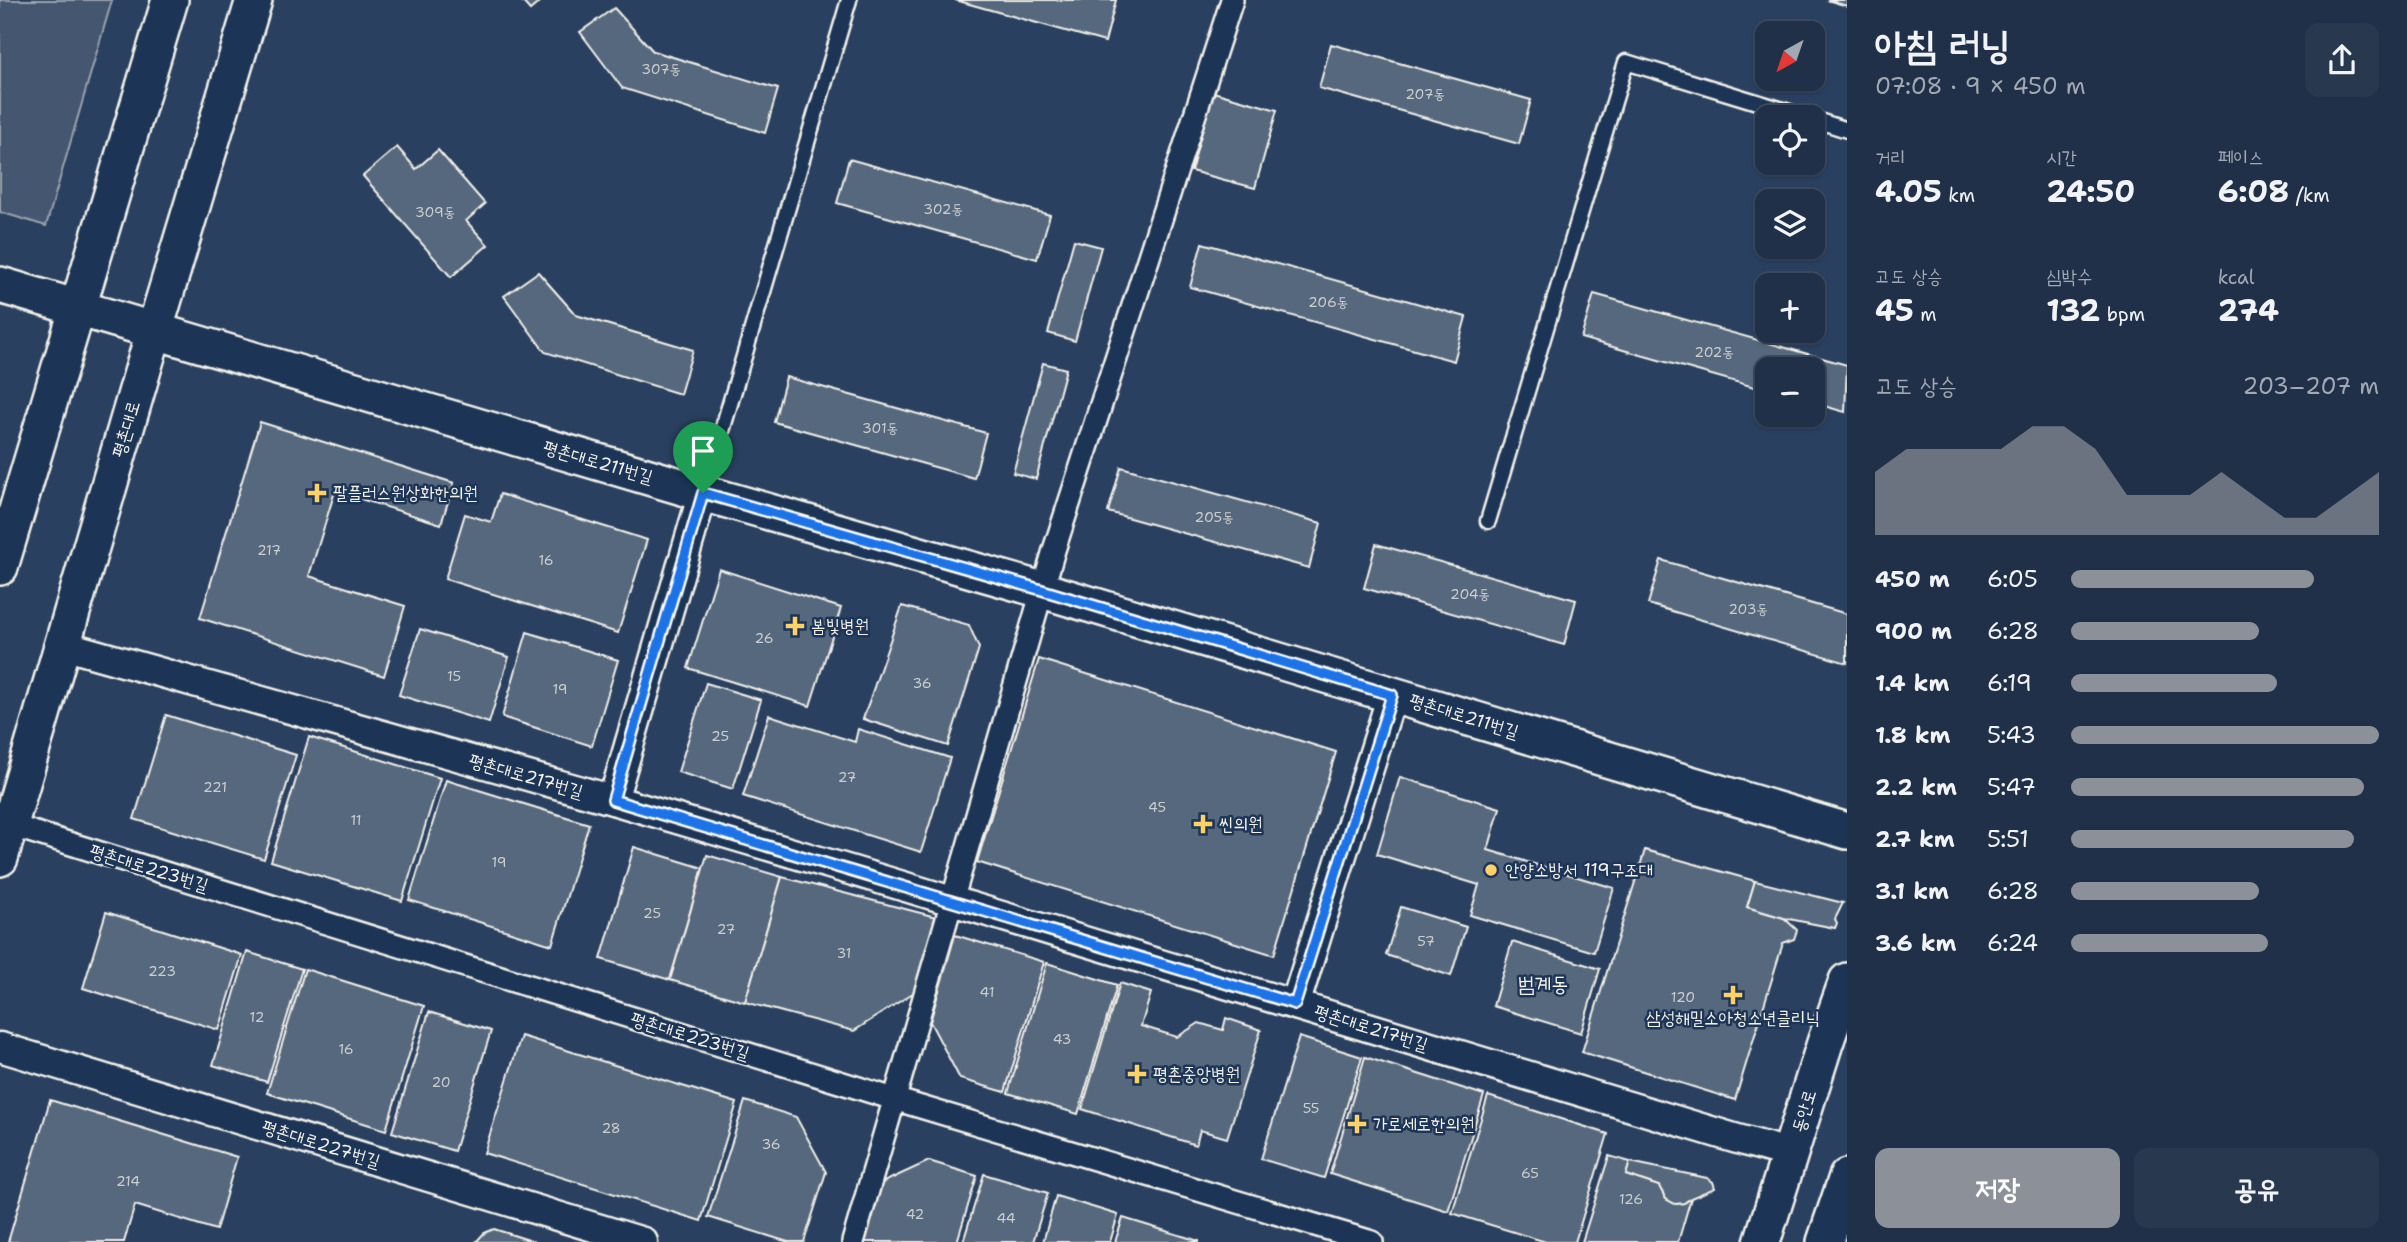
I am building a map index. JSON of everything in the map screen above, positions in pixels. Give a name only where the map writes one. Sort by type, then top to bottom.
[{"type":"street","points":[[0,567],[170,0]]},
{"type":"street","name":"평촌대로","points":[[0,858],[254,0]]},
{"type":"street","points":[[852,1242],[1042,590],[1232,0]]},
{"type":"street","name":"평촌대로211번길","points":[[0,285],[703,493],[1042,590],[1847,831]]},
{"type":"street","points":[[613,800],[703,493]]},
{"type":"street","name":"평촌대로217번길","points":[[63,645],[613,800],[1791,1154]]},
{"type":"street","points":[[1295,1004],[1392,695]]},
{"type":"street","name":"평촌대로223번길","points":[[10,825],[894,1099],[1372,1242]]},
{"type":"street","name":"동안로","points":[[1762,1242],[1847,981]]},
{"type":"street","name":"평촌대로227번길","points":[[0,1047],[643,1242]]},
{"type":"street","points":[[1825,1242],[1847,1177]]},
{"type":"lane","points":[[703,493],[849,0]]},
{"type":"lane","points":[[1488,521],[1626,62],[1767,105]]},
{"type":"lane","points":[[1825,124],[1847,130]]},
{"type":"shaded area","points":[[0,0],[112,0],[46,226],[0,212]]},
{"type":"building","points":[[521,0],[542,0],[530,10]]},
{"type":"building","points":[[955,0],[1116,0],[1105,42]]},
{"type":"building","points":[[1827,0],[1847,0],[1847,6]]},
{"type":"building","points":[[614,8],[653,51],[778,89],[765,133],[622,88],[580,32]]},
{"type":"building","points":[[1331,44],[1531,100],[1519,144],[1319,88]]},
{"type":"building","points":[[1213,92],[1277,110],[1255,188],[1191,171]]},
{"type":"building","points":[[397,147],[416,169],[438,150],[485,204],[466,221],[488,245],[451,277],[363,176]]},
{"type":"building","points":[[849,159],[1050,215],[1037,259],[837,203]]},
{"type":"building","points":[[1074,240],[1101,247],[1075,341],[1048,333]]},
{"type":"building","points":[[1202,243],[1466,317],[1454,361],[1190,287]]},
{"type":"building","points":[[538,272],[576,315],[693,350],[680,394],[545,352],[504,296]]},
{"type":"building","points":[[1594,294],[1755,339],[1755,343],[1769,343],[1818,357],[1755,357],[1755,387],[1581,338]]},
{"type":"building","points":[[1825,359],[1847,365],[1845,412],[1825,406]]},
{"type":"building","points":[[1043,363],[1066,369],[1036,479],[1013,473]]},
{"type":"building","points":[[786,377],[986,433],[974,478],[774,422]]},
{"type":"building","points":[[260,422],[454,483],[441,524],[335,491],[309,576],[405,606],[384,676],[200,618]]},
{"type":"building","points":[[1121,467],[1321,523],[1309,568],[1108,512]]},
{"type":"building","points":[[500,494],[647,540],[618,633],[445,579],[465,514],[491,522]]},
{"type":"building","points":[[1376,544],[1576,600],[1564,645],[1364,588]]},
{"type":"building","points":[[1661,560],[1847,614],[1847,663],[1648,604]]},
{"type":"building","points":[[719,569],[841,608],[810,706],[688,668]]},
{"type":"building","points":[[902,606],[969,625],[979,648],[948,746],[863,719]]},
{"type":"building","points":[[420,629],[509,657],[489,723],[399,695]]},
{"type":"building","points":[[527,632],[618,660],[592,746],[502,717]]},
{"type":"building","points":[[1039,659],[1336,752],[1274,955],[977,862]]},
{"type":"building","points":[[706,683],[761,700],[733,789],[678,772]]},
{"type":"building","points":[[166,715],[296,755],[264,859],[134,819]]},
{"type":"building","points":[[769,715],[855,742],[858,729],[950,758],[921,852],[743,796]]},
{"type":"building","points":[[309,737],[440,778],[402,901],[271,861]]},
{"type":"building","name":"안양소방서 119구조대","points":[[1400,777],[1500,808],[1488,850],[1614,888],[1594,952],[1470,915],[1479,885],[1377,854]]},
{"type":"building","points":[[446,780],[589,824],[552,945],[409,900]]},
{"type":"building","points":[[634,847],[703,868],[670,980],[601,959]]},
{"type":"building","points":[[1645,850],[1755,881],[1747,907],[1784,918],[1797,930],[1794,939],[1783,943],[1735,1100],[1582,1052]]},
{"type":"building","points":[[707,855],[782,877],[745,1002],[670,980]]},
{"type":"building","points":[[782,877],[936,917],[919,989],[854,1031],[745,1002]]},
{"type":"building","points":[[1755,881],[1843,903],[1835,919],[1835,928],[1784,918],[1747,907]]},
{"type":"building","points":[[1401,907],[1466,927],[1451,976],[1386,955]]},
{"type":"building","points":[[106,912],[242,955],[219,1030],[83,988]]},
{"type":"building","points":[[955,935],[1044,962],[1005,1092],[960,1079],[930,1022]]},
{"type":"building","points":[[1512,942],[1600,969],[1581,1033],[1493,1006]]},
{"type":"building","points":[[247,952],[302,969],[267,1082],[213,1065]]},
{"type":"building","points":[[1047,963],[1117,985],[1078,1114],[1008,1093]]},
{"type":"building","points":[[305,969],[424,1006],[386,1130],[267,1093]]},
{"type":"building","points":[[1120,983],[1151,993],[1141,1026],[1177,1037],[1199,1023],[1223,1030],[1226,1018],[1261,1030],[1227,1138],[1200,1130],[1196,1145],[1082,1109]]},
{"type":"building","points":[[429,1012],[491,1031],[454,1151],[392,1132]]},
{"type":"building","points":[[521,1036],[737,1103],[701,1221],[484,1153]]},
{"type":"building","points":[[1299,1037],[1362,1057],[1324,1178],[1261,1159]]},
{"type":"building","points":[[1365,1057],[1484,1095],[1448,1211],[1330,1174]]},
{"type":"building","points":[[1488,1096],[1608,1134],[1575,1242],[1546,1242],[1452,1213]]},
{"type":"building","points":[[50,1100],[237,1157],[216,1230],[135,1205],[124,1242],[8,1242]]},
{"type":"building","points":[[745,1101],[796,1117],[826,1172],[804,1242],[788,1242],[708,1217]]},
{"type":"building","points":[[1609,1156],[1630,1162],[1626,1175],[1659,1186],[1666,1199],[1675,1204],[1684,1203],[1691,1198],[1678,1242],[1582,1242]]},
{"type":"building","points":[[929,1161],[977,1176],[957,1242],[856,1242],[873,1187]]},
{"type":"building","points":[[1630,1162],[1707,1178],[1713,1182],[1715,1188],[1684,1203],[1675,1204],[1666,1199],[1659,1186],[1626,1175]]},
{"type":"building","points":[[984,1174],[1048,1193],[1033,1242],[963,1242]]},
{"type":"building","points":[[1056,1196],[1118,1215],[1110,1242],[1043,1242]]},
{"type":"building","points":[[1123,1218],[1199,1241],[1199,1242],[1115,1242]]},
{"type":"building","points":[[494,1229],[535,1242],[476,1242],[484,1233]]},
{"type":"place","name":"팔플러스원상화한의원","points":[[317,493]]},
{"type":"place","name":"봄빛병원","points":[[795,626]]},
{"type":"place","name":"씬의원","points":[[1203,824]]},
{"type":"place","name":"안양소방서 119구조대","points":[[1491,870]]},
{"type":"place","name":"삼성해밀소아청소년클리닉","points":[[1733,995]]},
{"type":"place","name":"평촌중앙병원","points":[[1137,1074]]},
{"type":"place","name":"가로세로한의원","points":[[1357,1124]]},
{"type":"district","name":"범계동","points":[[1543,984]]},
{"type":"route","points":[[703,493],[1042,590],[1392,695],[1295,1004],[613,800],[703,493]]}]
